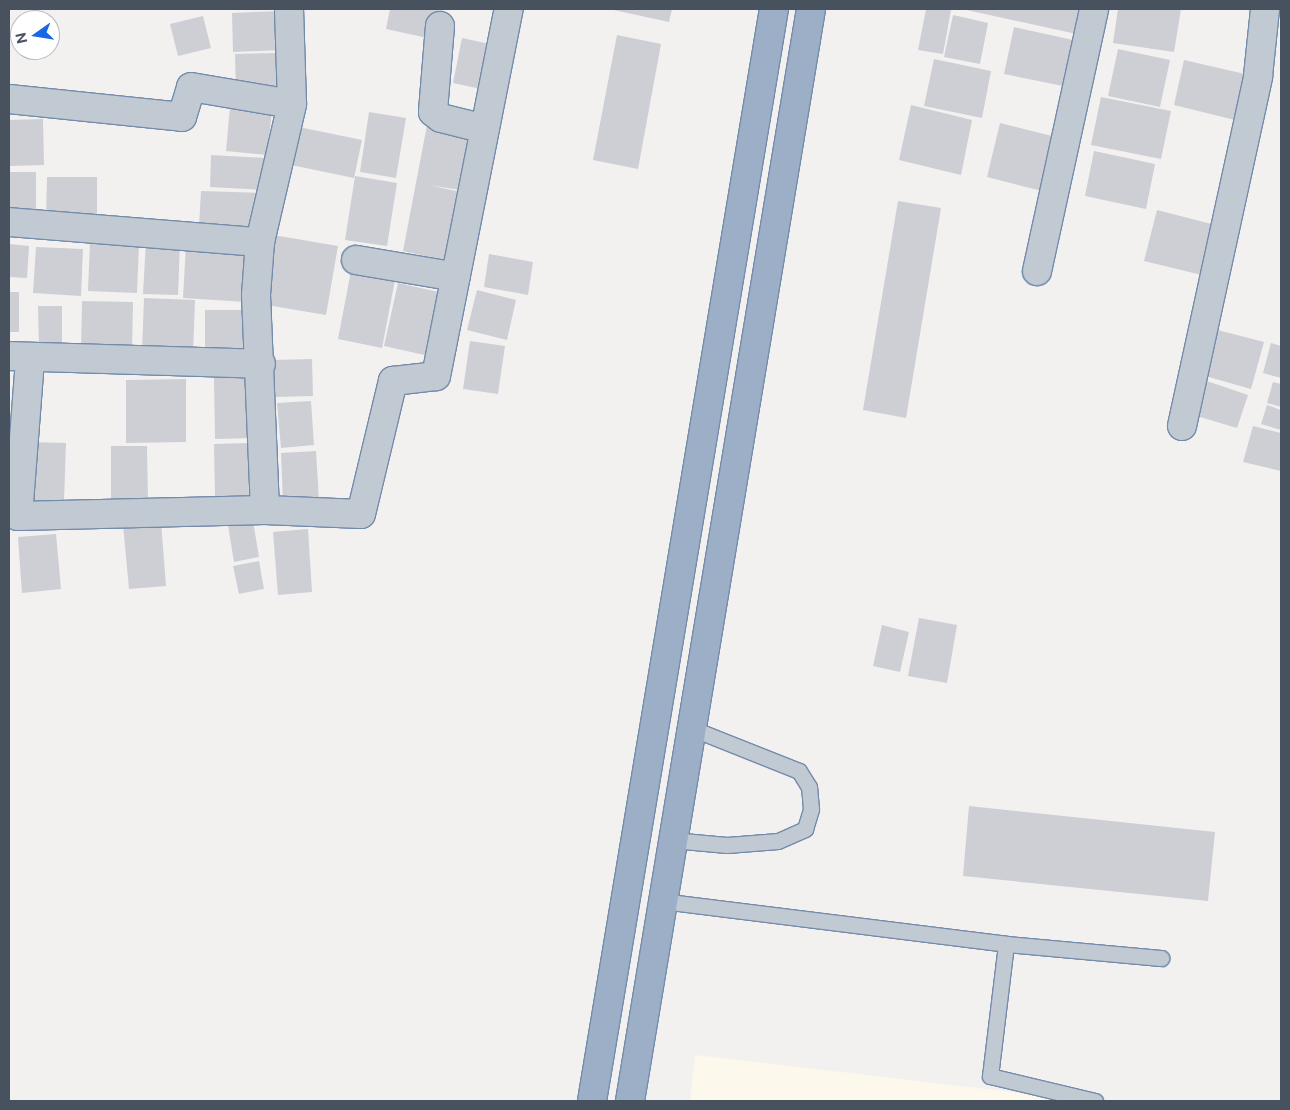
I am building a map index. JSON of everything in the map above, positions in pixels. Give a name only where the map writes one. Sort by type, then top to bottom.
[{"type":"highway","points":[[592,1101],[774,9]]},
{"type":"highway","points":[[630,1101],[811,9]]},
{"type":"highway","points":[[752,136],[788,142]]},
{"type":"highway","points":[[746,169],[783,175]]},
{"type":"street","points":[[265,510],[261,364],[256,295],[260,242],[292,104],[289,9]]},
{"type":"street","points":[[261,364],[20,358],[18,516],[265,510],[361,514],[393,381],[436,376],[509,9]]},
{"type":"street","points":[[1038,271],[1094,9]]},
{"type":"street","points":[[1182,426],[1258,76],[1265,9]]},
{"type":"street","points":[[440,26],[433,112],[485,128]]},
{"type":"street","points":[[9,100],[182,116],[191,87],[292,104]]},
{"type":"street","points":[[9,222],[260,242]]},
{"type":"street","points":[[356,260],[456,277]]},
{"type":"lane","points":[[672,840],[727,846],[778,841],[805,829],[811,809],[808,787],[799,771],[691,728]]},
{"type":"lane","points":[[662,901],[1006,944],[1161,958]]},
{"type":"lane","points":[[1006,944],[990,1076],[1094,1101]]},
{"type":"shaded area","points":[[695,1055],[1089,1101],[690,1101]]},
{"type":"building","points":[[390,9],[443,9],[437,40],[386,29]]},
{"type":"building","points":[[609,9],[672,9],[669,22]]},
{"type":"building","points":[[926,9],[951,10],[943,54],[918,50]]},
{"type":"building","points":[[962,9],[1087,9],[1081,35]]},
{"type":"building","points":[[1118,9],[1181,9],[1174,52],[1113,43]]},
{"type":"building","points":[[282,11],[283,50],[233,52],[232,13]]},
{"type":"building","points":[[953,15],[988,23],[980,64],[944,57]]},
{"type":"building","points":[[203,16],[211,48],[178,56],[170,24]]},
{"type":"building","points":[[1014,27],[1073,40],[1063,86],[1004,74]]},
{"type":"building","points":[[617,35],[661,44],[638,169],[593,160]]},
{"type":"building","points":[[462,38],[490,44],[481,89],[453,83]]},
{"type":"building","points":[[1118,49],[1170,60],[1160,107],[1108,96]]},
{"type":"building","points":[[279,53],[279,92],[236,92],[235,54]]},
{"type":"building","points":[[934,59],[991,71],[982,118],[924,106]]},
{"type":"building","points":[[1184,60],[1245,74],[1235,120],[1174,105]]},
{"type":"building","points":[[1101,97],[1171,111],[1161,159],[1091,145]]},
{"type":"building","points":[[911,105],[972,120],[961,175],[899,160]]},
{"type":"building","points":[[230,107],[272,111],[267,155],[226,151]]},
{"type":"building","points":[[369,112],[406,118],[396,178],[360,172]]},
{"type":"building","points":[[43,119],[44,165],[9,166],[9,120]]},
{"type":"building","points":[[428,120],[478,128],[467,191],[428,185],[466,193],[452,262],[403,251]]},
{"type":"building","points":[[1000,123],[1056,137],[1042,191],[987,177]]},
{"type":"building","points":[[299,127],[362,140],[354,178],[291,165]]},
{"type":"building","points":[[1094,151],[1155,164],[1146,209],[1085,196]]},
{"type":"building","points":[[211,155],[267,158],[265,190],[210,187]]},
{"type":"building","points":[[9,172],[36,172],[36,215],[9,214]]},
{"type":"building","points":[[355,176],[397,183],[387,246],[345,240]]},
{"type":"building","points":[[47,177],[97,177],[97,217],[46,217]]},
{"type":"building","points":[[201,191],[261,193],[260,230],[199,227]]},
{"type":"building","points":[[898,201],[941,208],[906,418],[863,410]]},
{"type":"building","points":[[1157,210],[1219,226],[1206,276],[1144,261]]},
{"type":"building","points":[[273,235],[338,246],[326,315],[261,304]]},
{"type":"building","points":[[146,241],[180,243],[178,295],[143,294]]},
{"type":"building","points":[[90,242],[139,244],[137,293],[88,291]]},
{"type":"building","points":[[9,244],[29,246],[27,278],[9,277]]},
{"type":"building","points":[[186,245],[249,249],[246,302],[183,298]]},
{"type":"building","points":[[36,247],[83,249],[81,296],[33,293]]},
{"type":"building","points":[[489,254],[533,262],[528,295],[484,287]]},
{"type":"building","points":[[351,271],[395,280],[382,348],[338,339]]},
{"type":"building","points":[[398,283],[443,293],[429,356],[384,346]]},
{"type":"building","points":[[477,290],[516,300],[507,340],[467,330]]},
{"type":"building","points":[[9,292],[19,292],[19,332],[9,332]]},
{"type":"building","points":[[144,298],[195,300],[193,354],[142,352]]},
{"type":"building","points":[[82,301],[133,302],[132,351],[81,351]]},
{"type":"building","points":[[38,306],[62,306],[62,349],[39,349]]},
{"type":"building","points":[[205,310],[251,310],[251,352],[205,352]]},
{"type":"building","points":[[1210,328],[1264,342],[1251,389],[1198,374]]},
{"type":"building","points":[[470,341],[505,346],[498,394],[463,389]]},
{"type":"building","points":[[1271,343],[1281,346],[1281,378],[1263,373]]},
{"type":"building","points":[[312,359],[313,396],[275,397],[274,360]]},
{"type":"building","points":[[252,377],[254,438],[215,439],[214,378]]},
{"type":"building","points":[[186,379],[186,442],[126,443],[126,380]]},
{"type":"building","points":[[1201,379],[1248,395],[1237,428],[1190,414]]},
{"type":"building","points":[[1273,382],[1281,384],[1281,407],[1267,403]]},
{"type":"building","points":[[311,401],[314,445],[281,448],[277,403]]},
{"type":"building","points":[[1267,405],[1281,410],[1281,430],[1261,424]]},
{"type":"building","points":[[1253,426],[1281,433],[1281,471],[1243,462]]},
{"type":"building","points":[[29,442],[66,443],[64,501],[27,500]]},
{"type":"building","points":[[248,443],[249,498],[215,498],[214,444]]},
{"type":"building","points":[[111,446],[147,446],[148,502],[111,502]]},
{"type":"building","points":[[316,451],[319,501],[283,503],[281,453]]},
{"type":"building","points":[[253,521],[259,557],[234,562],[228,525]]},
{"type":"building","points":[[161,522],[166,586],[129,589],[123,525]]},
{"type":"building","points":[[308,529],[312,592],[278,595],[273,532]]},
{"type":"building","points":[[56,534],[61,589],[22,593],[18,537]]},
{"type":"building","points":[[259,561],[264,589],[239,594],[233,566]]},
{"type":"building","points":[[919,618],[957,625],[947,683],[908,676]]},
{"type":"building","points":[[882,625],[909,632],[900,672],[873,666]]},
{"type":"building","points":[[969,806],[1215,832],[1208,901],[963,876]]}]
